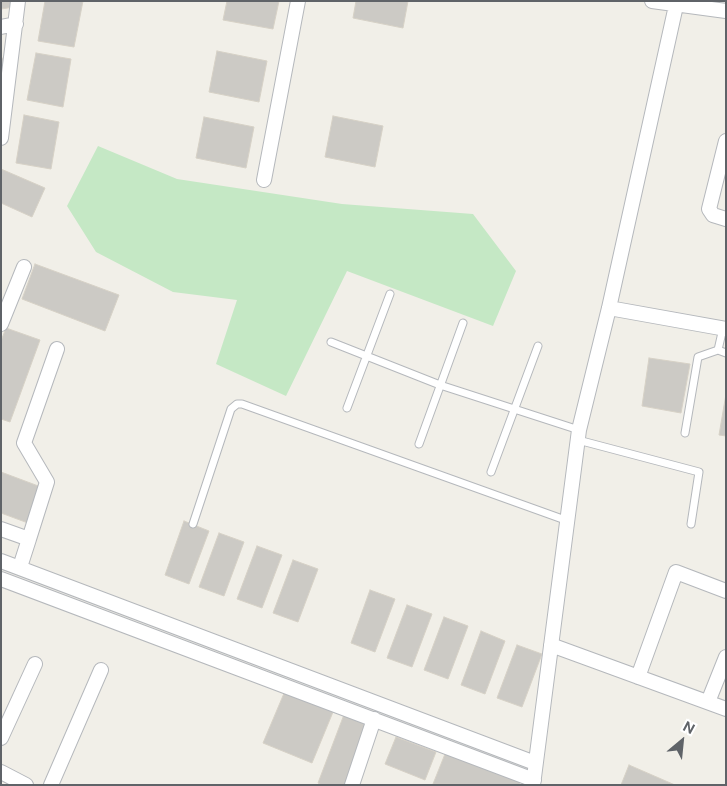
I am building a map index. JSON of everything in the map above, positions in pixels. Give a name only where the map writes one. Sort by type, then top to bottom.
[{"type":"street","points":[[1,138],[18,1]]},
{"type":"street","points":[[264,180],[298,1]]},
{"type":"street","points":[[652,1],[726,11]]},
{"type":"street","points":[[1,579],[374,719],[534,782],[535,762],[578,435],[609,308],[677,3]]},
{"type":"street","points":[[1,27],[16,24]]},
{"type":"street","points":[[726,141],[709,209],[713,215],[726,219]]},
{"type":"street","points":[[1,324],[24,267]]},
{"type":"street","points":[[609,308],[725,328]]},
{"type":"street","points":[[20,568],[47,482],[24,443],[57,348]]},
{"type":"street","points":[[1,529],[29,539]]},
{"type":"street","points":[[1,561],[535,762]]},
{"type":"street","points":[[638,677],[676,572],[726,591]]},
{"type":"street","points":[[551,645],[726,709]]},
{"type":"street","points":[[708,702],[726,657]]},
{"type":"street","points":[[1,738],[36,664]]},
{"type":"street","points":[[51,785],[101,670]]},
{"type":"street","points":[[352,785],[374,719]]},
{"type":"street","points":[[1,772],[26,785]]},
{"type":"lane","points":[[347,408],[390,294]]},
{"type":"lane","points":[[418,444],[463,323]]},
{"type":"lane","points":[[718,350],[725,328]]},
{"type":"lane","points":[[331,342],[440,385],[515,409],[578,435],[699,472],[691,524]]},
{"type":"lane","points":[[491,472],[538,346]]},
{"type":"lane","points":[[685,433],[698,357],[718,350],[726,353]]},
{"type":"lane","points":[[193,524],[231,410],[237,404],[242,404],[568,521]]},
{"type":"green space","points":[[98,146],[177,179],[342,204],[473,214],[516,271],[493,326],[347,271],[286,396],[216,364],[237,300],[173,292],[96,252],[67,206]]},
{"type":"building","points":[[1,1],[13,1],[14,7],[1,9]]},
{"type":"building","points":[[45,1],[83,1],[74,47],[38,41]]},
{"type":"building","points":[[227,1],[279,1],[273,29],[223,20]]},
{"type":"building","points":[[356,1],[408,1],[403,28],[353,18]]},
{"type":"building","points":[[217,51],[267,61],[259,102],[209,92]]},
{"type":"building","points":[[36,53],[71,59],[63,107],[27,100]]},
{"type":"building","points":[[1,58],[8,59],[1,96]]},
{"type":"building","points":[[24,115],[59,122],[51,169],[16,163]]},
{"type":"building","points":[[333,116],[383,126],[375,167],[325,157]]},
{"type":"building","points":[[204,117],[254,127],[246,168],[196,158]]},
{"type":"building","points":[[1,169],[45,188],[32,217],[1,203]]},
{"type":"building","points":[[35,264],[119,295],[105,331],[22,299]]},
{"type":"building","points":[[6,328],[40,340],[10,422],[1,419],[1,341]]},
{"type":"building","points":[[649,358],[690,364],[681,413],[642,406]]},
{"type":"building","points":[[726,394],[726,436],[719,435]]},
{"type":"building","points":[[1,472],[41,487],[28,523],[1,513]]},
{"type":"building","points":[[184,521],[209,531],[189,584],[165,575]]},
{"type":"building","points":[[219,533],[244,542],[224,596],[199,587]]},
{"type":"building","points":[[257,546],[282,555],[262,608],[237,599]]},
{"type":"building","points":[[293,560],[318,569],[298,622],[273,613]]},
{"type":"building","points":[[370,590],[395,599],[375,652],[351,643]]},
{"type":"building","points":[[407,605],[432,614],[412,667],[387,658]]},
{"type":"building","points":[[444,617],[468,626],[448,679],[424,670]]},
{"type":"building","points":[[481,631],[505,641],[485,694],[461,685]]},
{"type":"building","points":[[517,645],[542,654],[522,707],[497,698]]},
{"type":"building","points":[[285,691],[333,712],[312,763],[263,743]]},
{"type":"building","points":[[345,712],[371,722],[347,785],[322,785],[318,783]]},
{"type":"building","points":[[396,737],[436,752],[425,780],[385,764]]},
{"type":"building","points":[[445,754],[520,782],[519,785],[433,784]]},
{"type":"building","points":[[629,765],[675,785],[621,785]]}]
